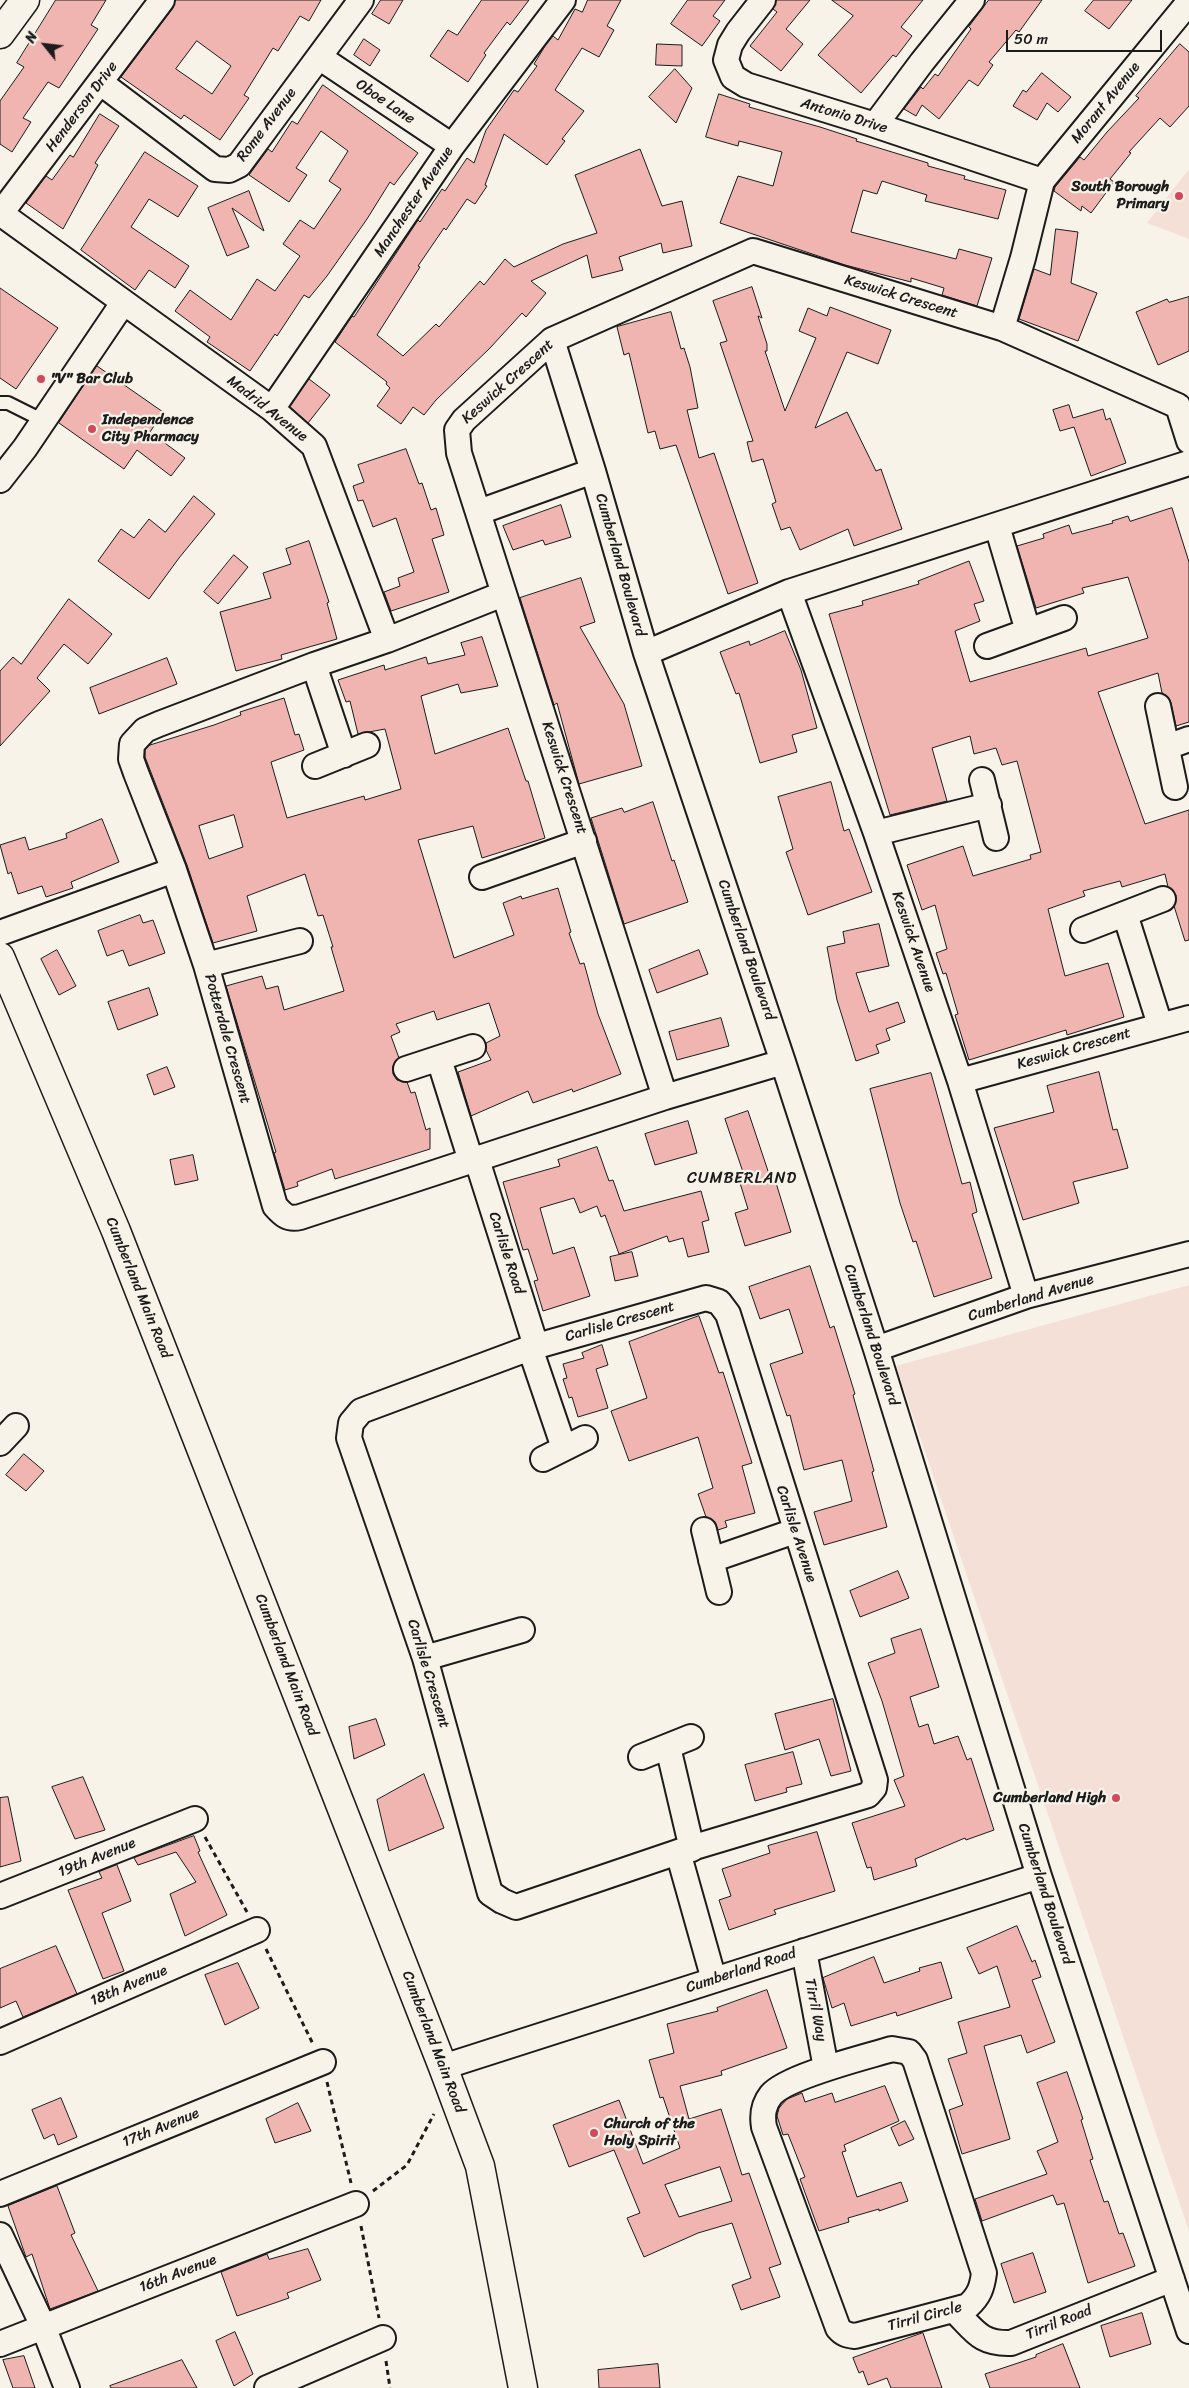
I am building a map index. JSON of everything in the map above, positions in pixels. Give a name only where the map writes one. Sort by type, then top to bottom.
[{"type":"street","points":[[0,34],[25,0]]},
{"type":"street","name":"Henderson Drive","points":[[0,213],[101,84],[162,0]]},
{"type":"street","name":"Rome Avenue","points":[[101,84],[215,169],[229,170],[240,165],[361,0]]},
{"type":"street","name":"Manchester Avenue","points":[[272,409],[452,146],[562,0]]},
{"type":"street","name":"Antonio Drive","points":[[763,0],[730,45],[726,60],[733,77],[746,85],[876,125],[1042,181]]},
{"type":"street","points":[[876,125],[922,62],[972,0]]},
{"type":"street","name":"Morant Avenue","points":[[1042,181],[1189,2]]},
{"type":"street","name":"Oboe Lane","points":[[319,57],[452,146]]},
{"type":"street","points":[[1002,328],[1023,258],[1042,181]]},
{"type":"street","name":"Madrid Avenue","points":[[0,213],[272,409],[314,446],[387,640]]},
{"type":"street","name":"Keswick Crescent","points":[[665,1097],[459,453],[456,441],[457,430],[464,420],[552,340],[753,252],[1002,328],[1178,406],[1189,441]]},
{"type":"street","points":[[0,480],[44,421],[123,303]]},
{"type":"street","name":"Cumberland Boulevard","points":[[552,340],[593,471],[646,653],[783,1062],[876,1349],[1039,1876],[1187,2322]]},
{"type":"street","points":[[646,653],[789,592],[997,526],[1189,462]]},
{"type":"street","points":[[479,512],[593,471]]},
{"type":"street","points":[[997,526],[1028,631]]},
{"type":"street","name":"Keswick Avenue","points":[[789,592],[876,832],[960,1081],[1026,1296]]},
{"type":"street","points":[[387,640],[503,594]]},
{"type":"street","points":[[987,646],[1064,618]]},
{"type":"street","name":"Potterdale Crescent","points":[[387,640],[314,665],[159,724],[145,730],[132,744],[131,759],[174,870],[206,965],[275,1206],[284,1215],[292,1219],[300,1217],[665,1097],[783,1062]]},
{"type":"street","points":[[314,665],[344,755]]},
{"type":"street","points":[[1158,706],[1175,787]]},
{"type":"street","points":[[1167,747],[1189,739]]},
{"type":"street","points":[[315,766],[367,745]]},
{"type":"street","points":[[982,780],[996,838]]},
{"type":"street","points":[[876,832],[989,805]]},
{"type":"street","points":[[482,877],[584,841]]},
{"type":"street","points":[[0,933],[174,870]]},
{"type":"street","points":[[1083,930],[1163,899]]},
{"type":"street","points":[[1125,914],[1160,1025]]},
{"type":"street","points":[[206,965],[300,941]]},
{"type":"street","name":"Cumberland Main Road","points":[[0,957],[116,1231],[480,2166],[522,2388]]},
{"type":"street","name":"Keswick Crescent","points":[[960,1081],[1189,1018]]},
{"type":"street","points":[[406,1069],[473,1047]]},
{"type":"street","name":"Carlisle Road","points":[[439,1059],[474,1161],[564,1448]]},
{"type":"street","name":"Cumberland Avenue","points":[[876,1349],[1026,1296],[1189,1254]]},
{"type":"street","name":"Carlisle Crescent","points":[[706,1298],[533,1347],[361,1411],[351,1422],[349,1438],[425,1658],[490,1893],[502,1902],[516,1907],[685,1851],[868,1795],[874,1788],[875,1780]]},
{"type":"street","name":"Carlisle Avenue","points":[[706,1298],[718,1302],[728,1314],[875,1780]]},
{"type":"street","points":[[0,1443],[16,1426]]},
{"type":"street","points":[[543,1459],[586,1438]]},
{"type":"street","points":[[704,1530],[719,1592]]},
{"type":"street","points":[[711,1560],[795,1531]]},
{"type":"street","points":[[425,1658],[523,1629]]},
{"type":"street","points":[[641,1756],[692,1738]]},
{"type":"street","points":[[668,1747],[685,1851],[714,1980]]},
{"type":"street","name":"19th Avenue","points":[[0,1896],[194,1819]]},
{"type":"street","name":"Cumberland Road","points":[[443,2067],[1039,1876]]},
{"type":"street","name":"18th Avenue","points":[[0,2042],[257,1930]]},
{"type":"street","name":"Tirril Way","points":[[804,1951],[826,2068]]},
{"type":"street","name":"Tirril Circle","points":[[892,2050],[909,2052],[915,2060],[984,2273],[978,2297],[968,2306],[954,2311],[855,2336],[842,2333],[838,2328],[764,2128],[762,2116],[764,2105],[779,2088],[826,2068],[892,2050]]},
{"type":"street","name":"17th Avenue","points":[[0,2194],[323,2062]]},
{"type":"street","name":"16th Avenue","points":[[0,2344],[356,2204]]},
{"type":"street","points":[[0,2235],[43,2326],[67,2388]]},
{"type":"street","name":"Tirril Road","points":[[954,2311],[979,2335],[993,2344],[1010,2343],[1172,2279]]},
{"type":"street","points":[[267,2388],[384,2338]]},
{"type":"lane","points":[[0,403],[8,403],[44,421]]},
{"type":"path","points":[[194,1819],[257,1930],[323,2062],[356,2204],[384,2338],[390,2388]]},
{"type":"path","points":[[356,2204],[407,2165],[438,2106]]},
{"type":"shaded area","name":"South Borough Primary","points":[[1189,169],[1189,239],[1147,223]]},
{"type":"shaded area","name":"Cumberland High","points":[[1189,1285],[1189,2231],[896,1366]]},
{"type":"building","points":[[56,0],[106,0],[91,25],[98,29],[59,88],[48,82],[23,118],[31,122],[12,152],[0,144],[0,101],[24,67],[17,63]]},
{"type":"building","points":[[175,0],[321,0],[309,21],[300,16],[278,51],[273,48],[244,95],[249,98],[220,140],[184,115],[181,119],[121,77],[173,8]],"holes":[[[197,41],[231,66],[212,94],[176,69]]]},
{"type":"building","points":[[381,0],[403,0],[389,24],[372,14]]},
{"type":"building","points":[[482,0],[529,0],[510,25],[507,22],[484,53],[486,55],[468,82],[430,56],[448,30],[457,35]]},
{"type":"building","points":[[588,0],[621,0],[607,26],[614,30],[599,57],[582,48],[555,90],[584,111],[562,139],[565,141],[547,165],[504,134],[485,185],[487,186],[475,204],[467,199],[446,230],[444,228],[418,266],[420,267],[377,335],[403,356],[436,324],[439,327],[480,281],[484,285],[505,259],[514,267],[563,244],[597,233],[575,175],[640,149],[662,206],[682,201],[692,246],[663,253],[661,243],[619,257],[623,270],[592,278],[587,255],[531,281],[546,293],[526,317],[522,313],[490,348],[436,400],[424,415],[413,407],[401,424],[377,406],[390,388],[386,384],[387,382],[335,342],[352,316],[354,317],[418,220],[420,222],[442,189],[445,191],[467,158],[474,163],[486,130],[514,90],[518,92],[537,66],[534,64],[545,46],[553,36],[558,40],[575,9],[582,12]]},
{"type":"building","points":[[688,0],[725,0],[713,16],[720,21],[702,46],[671,24]]},
{"type":"building","points":[[776,0],[810,0],[786,29],[803,44],[781,71],[750,46],[777,12],[773,9]]},
{"type":"building","points":[[832,0],[923,0],[901,27],[912,36],[896,57],[893,55],[861,93],[818,55],[853,16]]},
{"type":"building","points":[[989,0],[1042,0],[1019,32],[1016,30],[989,62],[993,65],[978,86],[969,80],[939,119],[922,105],[916,116],[904,109],[921,87],[923,89],[935,74],[938,76],[971,29],[969,27]]},
{"type":"building","points":[[1094,0],[1132,0],[1109,29],[1085,11]]},
{"type":"building","points":[[364,39],[380,50],[370,66],[354,55]]},
{"type":"building","points":[[657,44],[682,45],[682,66],[656,65]]},
{"type":"building","points":[[1180,44],[1189,52],[1189,106],[1170,127],[1160,118],[1129,152],[1131,153],[1110,179],[1114,182],[1091,213],[1082,206],[1081,211],[1054,191],[1055,187],[1080,157],[1084,160],[1139,98],[1136,96]]},
{"type":"building","points":[[675,69],[692,88],[676,123],[649,97]]},
{"type":"building","points":[[1042,73],[1071,97],[1058,112],[1047,103],[1037,120],[1013,106],[1023,90],[1026,92]]},
{"type":"building","points":[[323,85],[418,153],[394,185],[390,182],[327,276],[309,298],[304,295],[277,336],[275,334],[250,371],[207,342],[210,337],[175,311],[190,290],[231,320],[257,279],[275,291],[300,256],[283,244],[300,220],[314,229],[341,189],[329,181],[348,151],[321,131],[296,168],[307,175],[289,202],[249,175],[268,149],[272,152],[292,121],[297,124]]},
{"type":"building","points":[[719,94],[750,104],[749,107],[820,127],[857,139],[856,141],[928,163],[928,166],[965,176],[964,179],[1006,190],[998,219],[925,201],[927,195],[882,181],[877,194],[863,190],[851,232],[956,259],[959,249],[992,258],[977,306],[942,295],[944,288],[911,278],[911,282],[845,265],[720,223],[738,176],[773,186],[782,152],[739,141],[738,146],[706,137]]},
{"type":"building","points":[[100,114],[119,126],[95,163],[98,165],[63,229],[26,203],[46,176],[52,180],[70,155],[73,157]]},
{"type":"building","points":[[145,152],[198,186],[178,217],[149,199],[131,227],[189,266],[175,288],[149,270],[135,290],[81,250]]},
{"type":"building","points":[[249,191],[264,231],[232,208],[249,247],[227,256],[208,208]]},
{"type":"building","points":[[1056,229],[1078,232],[1071,283],[1097,293],[1078,341],[1019,319],[1034,269],[1050,275]]},
{"type":"building","points":[[752,287],[762,318],[758,316],[767,344],[767,351],[765,351],[785,411],[816,338],[799,331],[808,308],[827,316],[830,307],[891,330],[878,364],[847,352],[815,428],[847,412],[876,471],[881,469],[902,529],[854,546],[848,529],[800,550],[790,527],[781,530],[772,504],[776,502],[763,459],[752,462],[747,442],[753,441],[720,343],[727,341],[713,301]]},
{"type":"building","points":[[0,288],[58,328],[16,389],[0,378]]},
{"type":"building","points":[[1189,297],[1189,351],[1158,365],[1136,312],[1167,299],[1169,302]]},
{"type":"building","points":[[671,312],[681,349],[684,348],[690,367],[698,408],[687,410],[699,458],[714,453],[758,583],[728,594],[676,445],[660,449],[655,431],[648,433],[629,353],[624,355],[617,327]]},
{"type":"building","points":[[97,366],[163,412],[150,432],[185,458],[171,476],[137,450],[124,469],[59,423]]},
{"type":"building","points":[[309,379],[330,395],[308,423],[290,407]]},
{"type":"building","points":[[1069,405],[1073,418],[1103,409],[1106,420],[1110,418],[1126,463],[1091,476],[1074,427],[1060,431],[1053,410]]},
{"type":"building","points":[[406,449],[419,484],[422,483],[431,510],[436,508],[444,535],[432,539],[449,592],[391,611],[384,592],[400,586],[398,578],[414,572],[396,518],[373,527],[363,500],[358,501],[353,486],[364,482],[358,465]]},
{"type":"building","points":[[194,496],[215,514],[149,599],[98,561],[121,529],[134,538],[149,519],[165,532]]},
{"type":"building","points":[[561,505],[571,537],[545,545],[543,540],[513,550],[503,526]]},
{"type":"building","points":[[1172,508],[1189,562],[1189,722],[1176,726],[1171,703],[1168,697],[1162,693],[1158,673],[1098,692],[1145,824],[1189,810],[1189,940],[1185,941],[1174,906],[1176,895],[1168,887],[1165,874],[1122,887],[1120,881],[1083,891],[1085,896],[1048,909],[1065,976],[1108,963],[1124,1017],[1067,1035],[1066,1030],[969,1060],[955,1015],[958,1014],[946,973],[943,974],[936,953],[947,949],[935,905],[922,910],[907,865],[963,846],[973,876],[1031,859],[1030,855],[1041,852],[1017,761],[1002,765],[996,748],[974,754],[970,736],[932,748],[947,801],[890,815],[829,614],[863,605],[862,601],[919,584],[918,581],[969,561],[984,601],[974,604],[980,621],[955,631],[970,682],[1086,648],[1088,656],[1148,638],[1128,577],[1082,588],[1084,593],[1036,608],[1017,546],[1044,538],[1043,534],[1069,525],[1072,534],[1113,523],[1112,521],[1128,516],[1130,521]]},
{"type":"building","points":[[309,541],[329,602],[327,603],[337,639],[281,655],[282,659],[236,671],[220,612],[271,598],[263,573],[291,564],[286,549]]},
{"type":"building","points":[[234,555],[248,567],[218,604],[204,592]]},
{"type":"building","points":[[581,578],[595,622],[580,627],[624,704],[642,766],[579,784],[557,703],[554,705],[520,598]]},
{"type":"building","points":[[69,599],[112,634],[88,664],[64,644],[37,678],[50,691],[0,746],[0,671],[13,657],[21,664]]},
{"type":"building","points":[[785,631],[801,670],[817,728],[792,735],[797,752],[760,763],[739,693],[736,694],[720,652],[749,641],[750,645]]},
{"type":"building","points":[[482,637],[498,686],[461,693],[458,684],[421,696],[435,754],[508,728],[526,781],[528,781],[545,838],[482,858],[473,826],[418,840],[454,958],[514,935],[503,903],[521,896],[522,899],[558,888],[571,932],[569,933],[580,964],[584,963],[598,1014],[621,1074],[573,1092],[572,1089],[533,1103],[528,1091],[471,1116],[458,1072],[491,1060],[486,1050],[486,1043],[500,1036],[489,1003],[437,1020],[434,1011],[396,1024],[400,1032],[391,1036],[399,1058],[393,1066],[393,1074],[397,1080],[407,1082],[411,1093],[415,1092],[426,1130],[430,1128],[430,1149],[335,1179],[332,1169],[297,1182],[298,1186],[285,1190],[274,1153],[276,1152],[226,986],[262,976],[266,989],[278,986],[284,1010],[344,991],[323,915],[318,916],[305,874],[247,896],[257,931],[213,943],[187,865],[145,757],[145,750],[150,745],[214,725],[241,715],[240,712],[284,698],[295,735],[299,734],[304,750],[271,762],[287,818],[364,796],[365,800],[401,789],[385,729],[358,734],[350,701],[346,702],[338,680],[384,665],[385,670],[426,657],[428,664],[465,655],[461,643]],"holes":[[[234,815],[243,847],[209,859],[199,826]]]},
{"type":"building","points":[[167,658],[177,684],[99,714],[90,688]]},
{"type":"building","points":[[831,782],[844,831],[849,829],[872,892],[808,915],[786,852],[793,849],[778,797]]},
{"type":"building","points":[[653,802],[672,861],[674,860],[688,902],[624,924],[591,818],[622,808],[624,812]]},
{"type":"building","points":[[102,819],[119,862],[71,882],[73,888],[46,897],[42,886],[18,894],[11,872],[8,874],[0,845],[25,837],[29,850],[67,838],[66,834]]},
{"type":"building","points":[[140,915],[143,923],[153,920],[165,953],[129,966],[123,950],[107,956],[98,931]]},
{"type":"building","points":[[879,924],[889,966],[856,973],[869,1012],[898,1002],[905,1022],[886,1029],[890,1040],[876,1045],[879,1053],[856,1061],[837,1000],[827,947],[845,943],[843,932]]},
{"type":"building","points":[[57,950],[76,986],[59,995],[41,959]]},
{"type":"building","points":[[699,950],[708,974],[657,993],[649,970]]},
{"type":"building","points":[[149,988],[158,1015],[118,1030],[108,1002]]},
{"type":"building","points":[[721,1018],[729,1046],[677,1060],[669,1032]]},
{"type":"building","points":[[167,1067],[175,1087],[154,1095],[147,1075]]},
{"type":"building","points":[[1099,1072],[1113,1130],[1117,1129],[1128,1168],[1073,1182],[1079,1203],[1023,1220],[994,1128],[1054,1112],[1047,1086]]},
{"type":"building","points":[[931,1073],[962,1184],[970,1182],[977,1212],[972,1214],[992,1278],[934,1297],[916,1241],[913,1242],[900,1203],[870,1089]]},
{"type":"building","points":[[748,1111],[769,1174],[773,1173],[791,1232],[745,1246],[735,1213],[748,1209],[740,1183],[746,1181],[725,1119]]},
{"type":"building","points":[[688,1121],[697,1153],[655,1165],[645,1134]]},
{"type":"building","points":[[597,1147],[609,1181],[613,1180],[624,1211],[701,1191],[709,1220],[702,1222],[709,1252],[688,1257],[683,1238],[669,1242],[667,1236],[619,1254],[605,1215],[601,1217],[597,1206],[580,1213],[574,1198],[540,1208],[553,1254],[574,1247],[590,1296],[543,1311],[534,1281],[538,1280],[528,1249],[523,1250],[503,1182],[560,1166],[558,1160]]},
{"type":"building","points":[[193,1155],[198,1180],[175,1185],[170,1160]]},
{"type":"building","points":[[632,1252],[638,1276],[615,1281],[610,1257]]},
{"type":"building","points":[[810,1266],[830,1328],[834,1326],[855,1394],[853,1395],[887,1527],[824,1545],[814,1512],[852,1501],[842,1460],[804,1470],[790,1415],[787,1416],[770,1364],[803,1353],[789,1309],[760,1319],[749,1287]]},
{"type":"building","points":[[699,1316],[719,1373],[723,1372],[752,1463],[742,1466],[755,1513],[725,1521],[727,1527],[718,1530],[714,1521],[706,1517],[698,1494],[713,1488],[698,1437],[629,1461],[611,1411],[647,1398],[629,1342]]},
{"type":"building","points":[[602,1345],[608,1365],[596,1369],[608,1408],[578,1417],[572,1397],[569,1398],[563,1379],[567,1378],[563,1364],[584,1358],[582,1353]]},
{"type":"building","points":[[24,1454],[44,1471],[26,1491],[6,1475]]},
{"type":"building","points":[[898,1571],[909,1598],[860,1617],[850,1591]]},
{"type":"building","points":[[921,1629],[939,1687],[910,1697],[919,1727],[928,1724],[934,1744],[958,1736],[967,1760],[971,1758],[994,1830],[966,1840],[965,1838],[915,1859],[917,1866],[874,1880],[871,1867],[867,1868],[852,1823],[905,1806],[894,1780],[904,1776],[882,1701],[868,1663],[895,1653],[891,1639]]},
{"type":"building","points":[[833,1699],[851,1771],[831,1776],[819,1739],[785,1750],[775,1714]]},
{"type":"building","points":[[376,1719],[385,1745],[354,1759],[349,1727]]},
{"type":"building","points":[[793,1752],[802,1784],[786,1788],[787,1792],[755,1801],[745,1765]]},
{"type":"building","points":[[424,1774],[444,1828],[389,1851],[377,1800]]},
{"type":"building","points":[[83,1777],[105,1830],[75,1839],[52,1787]]},
{"type":"building","points":[[8,1797],[21,1861],[0,1867],[0,1798]]},
{"type":"building","points":[[817,1832],[835,1891],[774,1910],[776,1914],[729,1930],[719,1900],[731,1896],[722,1869],[770,1853],[768,1846]]},
{"type":"building","points":[[194,1836],[200,1851],[198,1852],[227,1915],[185,1936],[170,1894],[196,1882],[176,1852],[138,1865],[134,1858]]},
{"type":"building","points":[[117,1865],[131,1901],[102,1913],[124,1971],[103,1979],[68,1890],[102,1878],[99,1872]]},
{"type":"building","points":[[1017,1926],[1032,1962],[1035,1960],[1041,1977],[1032,1980],[1055,2042],[1027,2053],[1021,2035],[984,2046],[1010,2139],[962,2154],[949,2110],[963,2105],[948,2059],[967,2053],[958,2022],[1010,2007],[997,1966],[979,1974],[967,1948]]},
{"type":"building","points":[[56,1946],[77,1994],[23,2017],[16,2001],[0,2008],[0,1969]]},
{"type":"building","points":[[874,1957],[884,1983],[920,1971],[919,1968],[941,1962],[952,1998],[897,2016],[896,2012],[851,2026],[844,2003],[832,2008],[823,1978]]},
{"type":"building","points":[[238,1963],[259,2008],[225,2025],[205,1975]]},
{"type":"building","points":[[767,1990],[787,2048],[721,2071],[722,2075],[680,2086],[689,2119],[721,2109],[742,2175],[749,2173],[781,2264],[769,2268],[780,2297],[741,2310],[732,2285],[751,2278],[732,2223],[698,2233],[644,2257],[627,2218],[640,2213],[614,2150],[569,2167],[553,2125],[619,2100],[643,2164],[680,2148],[663,2097],[660,2098],[649,2060],[674,2053],[667,2024],[718,2011],[717,2008]],"holes":[[[720,2167],[732,2201],[679,2217],[665,2185]]]},
{"type":"building","points":[[1067,2072],[1083,2119],[1081,2120],[1093,2159],[1090,2160],[1104,2202],[1108,2201],[1119,2234],[1123,2233],[1135,2266],[1088,2283],[1064,2203],[1057,2205],[1053,2195],[982,2221],[975,2199],[1047,2174],[1037,2151],[1058,2142],[1037,2083]]},
{"type":"building","points":[[885,2086],[899,2121],[844,2145],[846,2151],[842,2152],[857,2197],[901,2182],[908,2201],[879,2211],[879,2209],[848,2218],[849,2222],[819,2231],[800,2179],[805,2177],[788,2134],[783,2135],[777,2116],[779,2108],[787,2099],[802,2093],[805,2102],[832,2093],[835,2102]]},
{"type":"building","points":[[61,2098],[77,2137],[58,2145],[54,2134],[44,2139],[32,2110]]},
{"type":"building","points":[[298,2103],[311,2131],[275,2143],[266,2119]]},
{"type":"building","points":[[905,2121],[914,2139],[899,2146],[891,2128]]},
{"type":"building","points":[[57,2186],[75,2233],[71,2235],[98,2291],[50,2309],[32,2254],[26,2257],[8,2206]]},
{"type":"building","points":[[308,2249],[321,2280],[287,2293],[289,2298],[237,2316],[221,2272],[267,2254],[269,2259]]},
{"type":"building","points":[[1033,2253],[1046,2292],[1014,2303],[1001,2264]]},
{"type":"building","points":[[1142,2313],[1151,2344],[1110,2357],[1101,2326]]},
{"type":"building","points":[[235,2332],[253,2374],[234,2386],[216,2341]]},
{"type":"building","points":[[923,2333],[942,2388],[891,2388],[887,2378],[868,2385],[863,2371],[859,2373],[853,2358]]},
{"type":"building","points":[[1063,2344],[1080,2388],[990,2388],[985,2374],[1036,2357],[1036,2355]]},
{"type":"building","points":[[24,2356],[35,2388],[13,2388],[3,2360]]},
{"type":"building","points":[[182,2360],[197,2388],[111,2388],[110,2386]]},
{"type":"building","points":[[658,2364],[660,2388],[599,2388],[598,2370]]},
{"type":"place","name":"South Borough Primary","points":[[1179,196]]},
{"type":"place","name":"\"V\" Bar Club","points":[[41,379]]},
{"type":"place","name":"Independence City Pharmacy","points":[[92,429]]},
{"type":"place","name":"Cumberland High","points":[[1116,1798]]},
{"type":"place","name":"Church of the Holy Spirit","points":[[594,2133]]},
{"type":"district","name":"CUMBERLAND","points":[[742,1179]]}]
